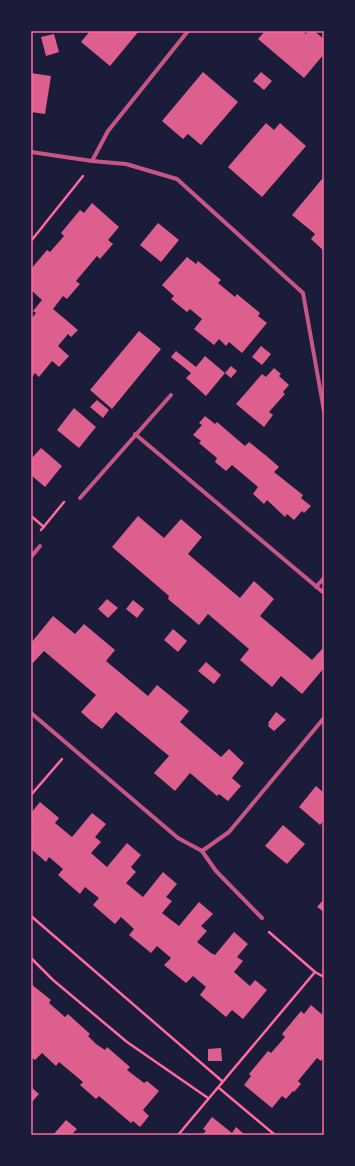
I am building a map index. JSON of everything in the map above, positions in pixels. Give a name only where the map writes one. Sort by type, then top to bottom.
[{"type":"street","points":[[92,161],[108,130],[188,31]]},
{"type":"street","points":[[31,152],[92,161],[126,164],[177,179],[303,293],[324,411]]},
{"type":"street","points":[[80,498],[171,395]]},
{"type":"street","points":[[135,434],[324,594]]},
{"type":"street","points":[[31,557],[40,546]]},
{"type":"street","points":[[316,587],[324,578]]},
{"type":"street","points":[[31,714],[178,838],[202,851],[216,872],[262,918]]},
{"type":"street","points":[[202,851],[229,832],[324,718]]},
{"type":"path","points":[[31,241],[80,182],[92,161]]},
{"type":"path","points":[[31,516],[44,527],[65,501],[80,498]]},
{"type":"path","points":[[31,795],[71,748]]},
{"type":"path","points":[[31,916],[222,1081]]},
{"type":"path","points":[[262,918],[261,925],[315,972],[324,977]]},
{"type":"path","points":[[31,958],[53,980],[127,1042],[208,1098]]},
{"type":"path","points":[[178,1135],[315,972]]},
{"type":"path","points":[[219,1088],[275,1135]]},
{"type":"building","points":[[90,31],[139,31],[110,66],[81,42]]},
{"type":"building","points":[[265,31],[302,31],[306,34],[308,31],[314,31],[324,39],[324,54],[304,78],[258,39]]},
{"type":"building","points":[[54,34],[59,52],[46,56],[41,37]]},
{"type":"building","points":[[203,72],[238,102],[201,145],[188,134],[183,139],[162,121]]},
{"type":"building","points":[[261,72],[272,81],[264,90],[253,81]]},
{"type":"building","points":[[31,73],[51,76],[45,114],[31,112]]},
{"type":"building","points":[[266,123],[274,130],[280,123],[306,146],[262,197],[228,167]]},
{"type":"building","points":[[322,179],[324,181],[324,251],[311,239],[315,234],[292,215]]},
{"type":"building","points":[[92,203],[119,227],[108,240],[113,244],[100,259],[97,256],[76,281],[80,284],[67,299],[63,296],[53,309],[78,330],[71,337],[68,334],[58,346],[69,356],[59,367],[52,361],[39,377],[35,373],[31,378],[31,319],[36,313],[33,311],[42,300],[31,290],[31,269],[47,250],[50,252],[64,236],[61,233],[80,210],[84,213]]},
{"type":"building","points":[[158,223],[179,240],[161,262],[140,245]]},
{"type":"building","points":[[187,257],[196,264],[198,261],[209,270],[221,280],[218,283],[235,297],[237,294],[260,313],[258,316],[267,323],[242,353],[229,342],[226,346],[219,339],[214,345],[194,329],[202,319],[190,309],[187,312],[171,299],[174,296],[162,285]]},
{"type":"building","points":[[139,331],[161,349],[112,409],[90,390]]},
{"type":"building","points":[[261,346],[271,354],[262,365],[252,357]]},
{"type":"building","points":[[176,351],[196,367],[205,356],[225,373],[206,396],[186,378],[191,373],[171,357]]},
{"type":"building","points":[[231,366],[237,371],[231,378],[225,373]]},
{"type":"building","points":[[274,368],[281,374],[279,376],[289,385],[283,392],[285,394],[269,412],[273,415],[264,427],[236,404],[262,374],[266,377]]},
{"type":"building","points":[[97,400],[109,410],[103,418],[90,407]]},
{"type":"building","points":[[74,408],[96,427],[79,448],[57,430]]},
{"type":"building","points":[[205,416],[215,424],[217,422],[245,446],[249,442],[269,458],[279,467],[274,472],[303,495],[301,498],[311,506],[304,513],[302,511],[294,520],[287,514],[285,517],[267,500],[264,504],[253,494],[258,487],[232,465],[226,471],[215,462],[217,458],[199,443],[201,441],[193,435],[202,425],[199,423]]},
{"type":"building","points":[[41,448],[62,466],[45,487],[31,475],[31,459]]},
{"type":"building","points":[[138,516],[164,538],[181,519],[202,537],[188,554],[240,598],[254,581],[274,599],[260,616],[312,660],[324,647],[324,668],[302,694],[281,676],[272,687],[240,660],[249,649],[208,614],[199,625],[168,599],[169,596],[112,547]]},
{"type":"building","points":[[107,599],[118,608],[108,618],[98,609]]},
{"type":"building","points":[[133,600],[144,609],[137,618],[126,609]]},
{"type":"building","points":[[53,616],[75,634],[84,624],[115,650],[106,661],[148,696],[157,685],[189,711],[180,722],[221,757],[229,749],[244,763],[232,778],[241,786],[228,801],[219,794],[217,796],[190,773],[175,791],[154,773],[169,756],[116,712],[102,729],[91,721],[81,712],[96,695],[44,651],[31,665],[31,643]]},
{"type":"building","points":[[173,629],[187,641],[178,652],[164,640]]},
{"type":"building","points":[[206,662],[221,675],[214,684],[198,671]]},
{"type":"building","points":[[276,712],[286,720],[274,731],[268,726],[268,723]]},
{"type":"building","points":[[316,786],[324,793],[324,820],[320,825],[299,807]]},
{"type":"building","points":[[40,802],[59,818],[55,823],[72,837],[92,813],[106,824],[95,837],[101,842],[91,853],[107,867],[127,843],[141,855],[131,867],[136,872],[126,883],[143,897],[163,872],[177,884],[166,897],[172,901],[162,913],[179,926],[199,902],[213,914],[201,926],[207,931],[197,942],[211,953],[215,955],[234,932],[248,944],[237,957],[243,961],[234,972],[250,986],[255,980],[267,990],[243,1019],[232,1010],[226,1017],[200,995],[206,987],[193,976],[186,983],[164,965],[171,958],[157,946],[151,953],[129,935],[134,929],[121,917],[115,924],[93,905],[99,898],[85,887],[80,894],[58,875],[63,869],[49,857],[46,862],[31,849],[31,834],[33,831],[31,829],[31,813]]},
{"type":"building","points":[[283,825],[305,844],[287,864],[265,846]]},
{"type":"building","points":[[324,899],[324,912],[317,907]]},
{"type":"building","points":[[31,984],[51,1000],[49,1003],[65,1017],[68,1014],[90,1034],[88,1036],[96,1044],[105,1050],[107,1047],[130,1067],[127,1070],[144,1083],[147,1081],[159,1091],[143,1110],[149,1116],[140,1127],[133,1121],[131,1123],[99,1096],[96,1099],[80,1085],[83,1082],[59,1062],[56,1066],[42,1053],[35,1060],[31,1057]]},
{"type":"building","points":[[311,1005],[324,1016],[324,1057],[321,1061],[317,1058],[298,1081],[301,1084],[294,1092],[293,1091],[286,1099],[282,1096],[272,1108],[244,1085],[251,1076],[249,1074],[268,1051],[271,1053],[285,1037],[282,1034],[301,1011],[304,1014]]},
{"type":"building","points":[[221,1048],[222,1061],[208,1061],[208,1049]]},
{"type":"building","points":[[31,1087],[39,1094],[31,1103]]},
{"type":"building","points":[[212,1117],[232,1133],[236,1127],[245,1135],[202,1135],[206,1131],[203,1129]]},
{"type":"building","points":[[66,1120],[77,1129],[71,1135],[53,1135]]}]
